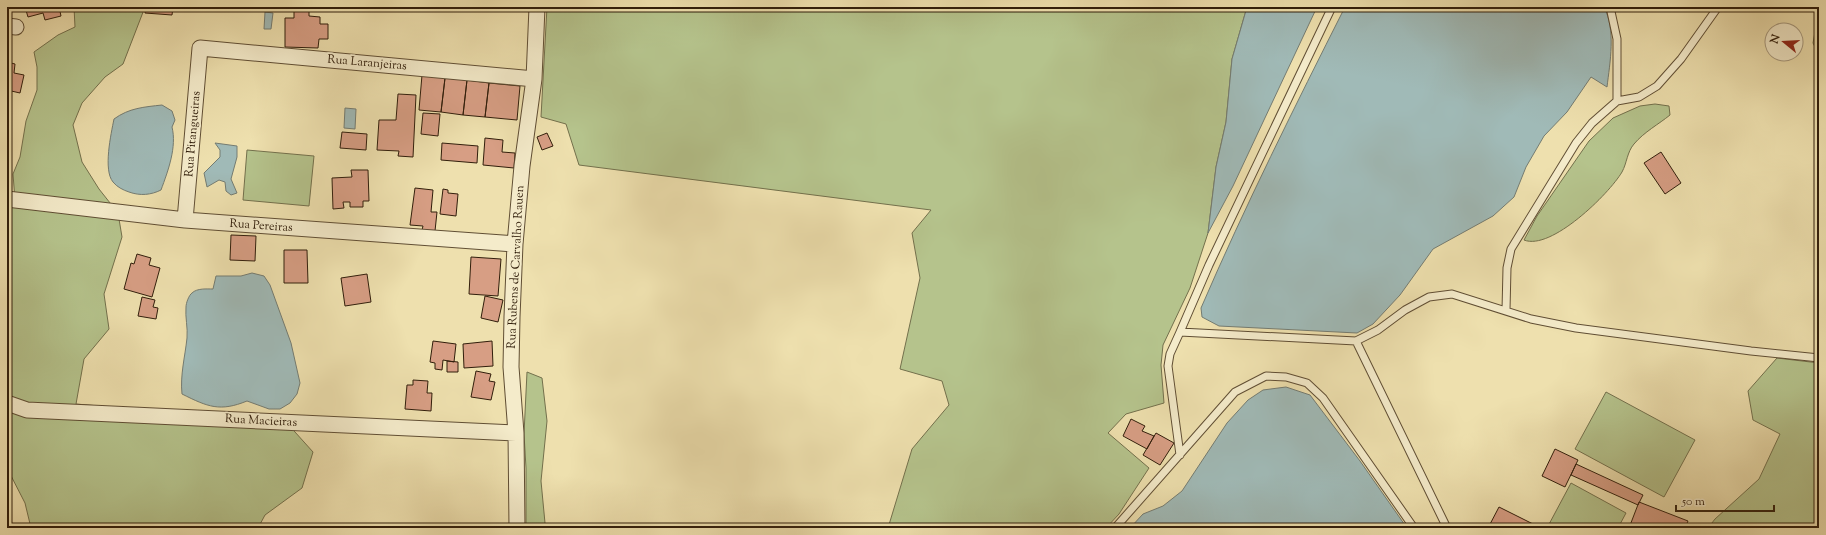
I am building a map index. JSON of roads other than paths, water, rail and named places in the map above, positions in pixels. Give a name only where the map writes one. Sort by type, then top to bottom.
[{"type":"street","name":"Rua Rubens de Carvalho Rauen","points":[[517,528],[516,433],[511,367],[515,244],[522,166],[534,79],[537,7]]},
{"type":"street","name":"Rua Laranjeiras","points":[[200,48],[534,79]]},
{"type":"street","name":"Rua Pitangueiras","points":[[185,220],[200,48]]},
{"type":"street","name":"Rua Pereiras","points":[[7,200],[185,220],[515,244]]},
{"type":"street","name":"Rua Macieiras","points":[[7,403],[27,410],[516,433]]},
{"type":"lane","points":[[1180,455],[1168,366],[1170,354],[1209,265],[1332,7]]},
{"type":"lane","points":[[1610,7],[1617,39],[1617,101]]},
{"type":"lane","points":[[1506,310],[1507,268],[1511,249],[1576,143],[1592,123],[1617,101],[1639,97],[1657,86],[1680,59],[1718,7]]},
{"type":"lane","points":[[1180,332],[1356,341],[1378,330],[1405,310],[1429,297],[1452,294],[1531,319],[1576,328],[1751,351],[1819,358]]},
{"type":"lane","points":[[1356,341],[1446,528]]},
{"type":"lane","points":[[1115,528],[1236,392],[1266,376],[1286,377],[1307,383],[1323,398],[1414,528]]},
{"type":"water","points":[[1247,7],[1317,7],[1233,186],[1208,233],[1216,167],[1226,122],[1232,59]]},
{"type":"water","points":[[1345,7],[1604,7],[1608,16],[1611,36],[1611,57],[1607,87],[1591,77],[1567,112],[1544,136],[1526,167],[1514,197],[1493,216],[1433,249],[1400,295],[1373,324],[1357,333],[1219,326],[1202,317],[1201,308],[1253,194]]},
{"type":"water","points":[[265,12],[273,13],[271,29],[264,29]]},
{"type":"water","points":[[162,105],[172,111],[175,120],[172,127],[173,151],[161,190],[149,194],[141,194],[133,193],[118,187],[110,176],[108,161],[114,119],[131,110]]},
{"type":"water","points":[[345,108],[356,109],[355,129],[344,128]]},
{"type":"water","points":[[215,143],[237,146],[237,157],[231,179],[237,193],[231,195],[226,191],[225,182],[219,180],[207,187],[204,173],[220,157],[220,150]]},
{"type":"water","points":[[252,273],[264,276],[270,285],[291,343],[300,383],[297,394],[290,403],[280,409],[269,409],[247,401],[221,407],[207,405],[182,394],[182,373],[187,334],[186,307],[190,295],[197,290],[213,289],[216,276],[241,276]]},
{"type":"water","points":[[1286,387],[1310,395],[1360,461],[1407,528],[1130,528],[1143,514],[1163,506],[1182,491],[1227,423],[1248,400],[1263,390]]}]
